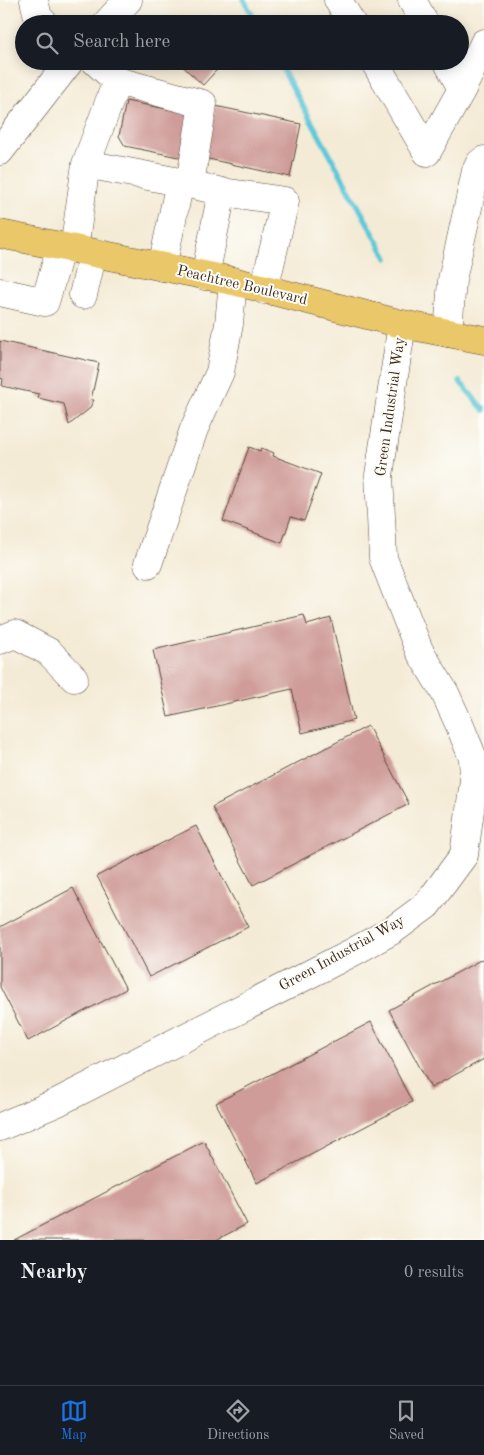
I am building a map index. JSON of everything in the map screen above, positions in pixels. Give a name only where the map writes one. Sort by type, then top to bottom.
[{"type":"highway","name":"Peachtree Boulevard","points":[[0,234],[233,281],[402,324],[484,340]]},
{"type":"street","points":[[114,15],[128,0]]},
{"type":"street","points":[[338,0],[347,15]]},
{"type":"street","points":[[412,0],[420,15]]},
{"type":"street","points":[[379,70],[428,152],[484,43]]},
{"type":"street","points":[[0,151],[63,70]]},
{"type":"street","points":[[105,70],[117,81],[203,104],[185,183],[162,267]]},
{"type":"street","points":[[452,70],[462,89]]},
{"type":"street","points":[[84,295],[76,249],[86,164],[117,81]]},
{"type":"street","points":[[448,333],[454,271],[476,171],[484,160]]},
{"type":"street","points":[[86,164],[222,192],[285,201],[264,290]]},
{"type":"street","points":[[205,276],[222,192]]},
{"type":"street","points":[[0,292],[45,302],[76,249]]},
{"type":"street","points":[[148,564],[194,429],[220,372],[229,324],[233,281]]},
{"type":"street","name":"Green Industrial Way","points":[[0,1127],[73,1094],[393,930],[427,905],[464,855],[474,780],[472,758],[445,694],[419,650],[383,558],[379,475],[402,324]]},
{"type":"street","points":[[0,640],[15,634],[48,652],[74,678]]},
{"type":"building","points":[[187,70],[217,70],[203,85]]},
{"type":"building","points":[[126,101],[192,114],[183,158],[125,146],[119,136]]},
{"type":"building","points":[[215,106],[301,124],[290,177],[204,158]]},
{"type":"building","points":[[0,341],[99,363],[91,400],[94,400],[89,409],[69,425],[64,404],[38,398],[39,394],[2,386],[3,379],[0,378]]},
{"type":"building","points":[[249,447],[260,451],[261,448],[274,453],[273,456],[321,474],[304,521],[291,517],[282,543],[223,521]]},
{"type":"building","points":[[304,615],[307,625],[331,618],[354,720],[302,733],[292,689],[168,717],[153,650]]},
{"type":"building","points":[[368,726],[409,804],[253,885],[212,807]]},
{"type":"building","points":[[196,826],[248,927],[149,977],[97,876]]},
{"type":"building","points":[[73,888],[126,989],[28,1041],[0,987],[0,927]]},
{"type":"building","points":[[484,958],[484,1059],[431,1088],[389,1010]]},
{"type":"building","points":[[371,1022],[412,1102],[257,1183],[216,1103]]},
{"type":"building","points":[[204,1141],[247,1224],[216,1240],[14,1240]]},
{"type":"waterway","points":[[244,0],[252,15]]},
{"type":"waterway","points":[[283,70],[387,258]]},
{"type":"waterway","points":[[460,382],[484,410]]}]
